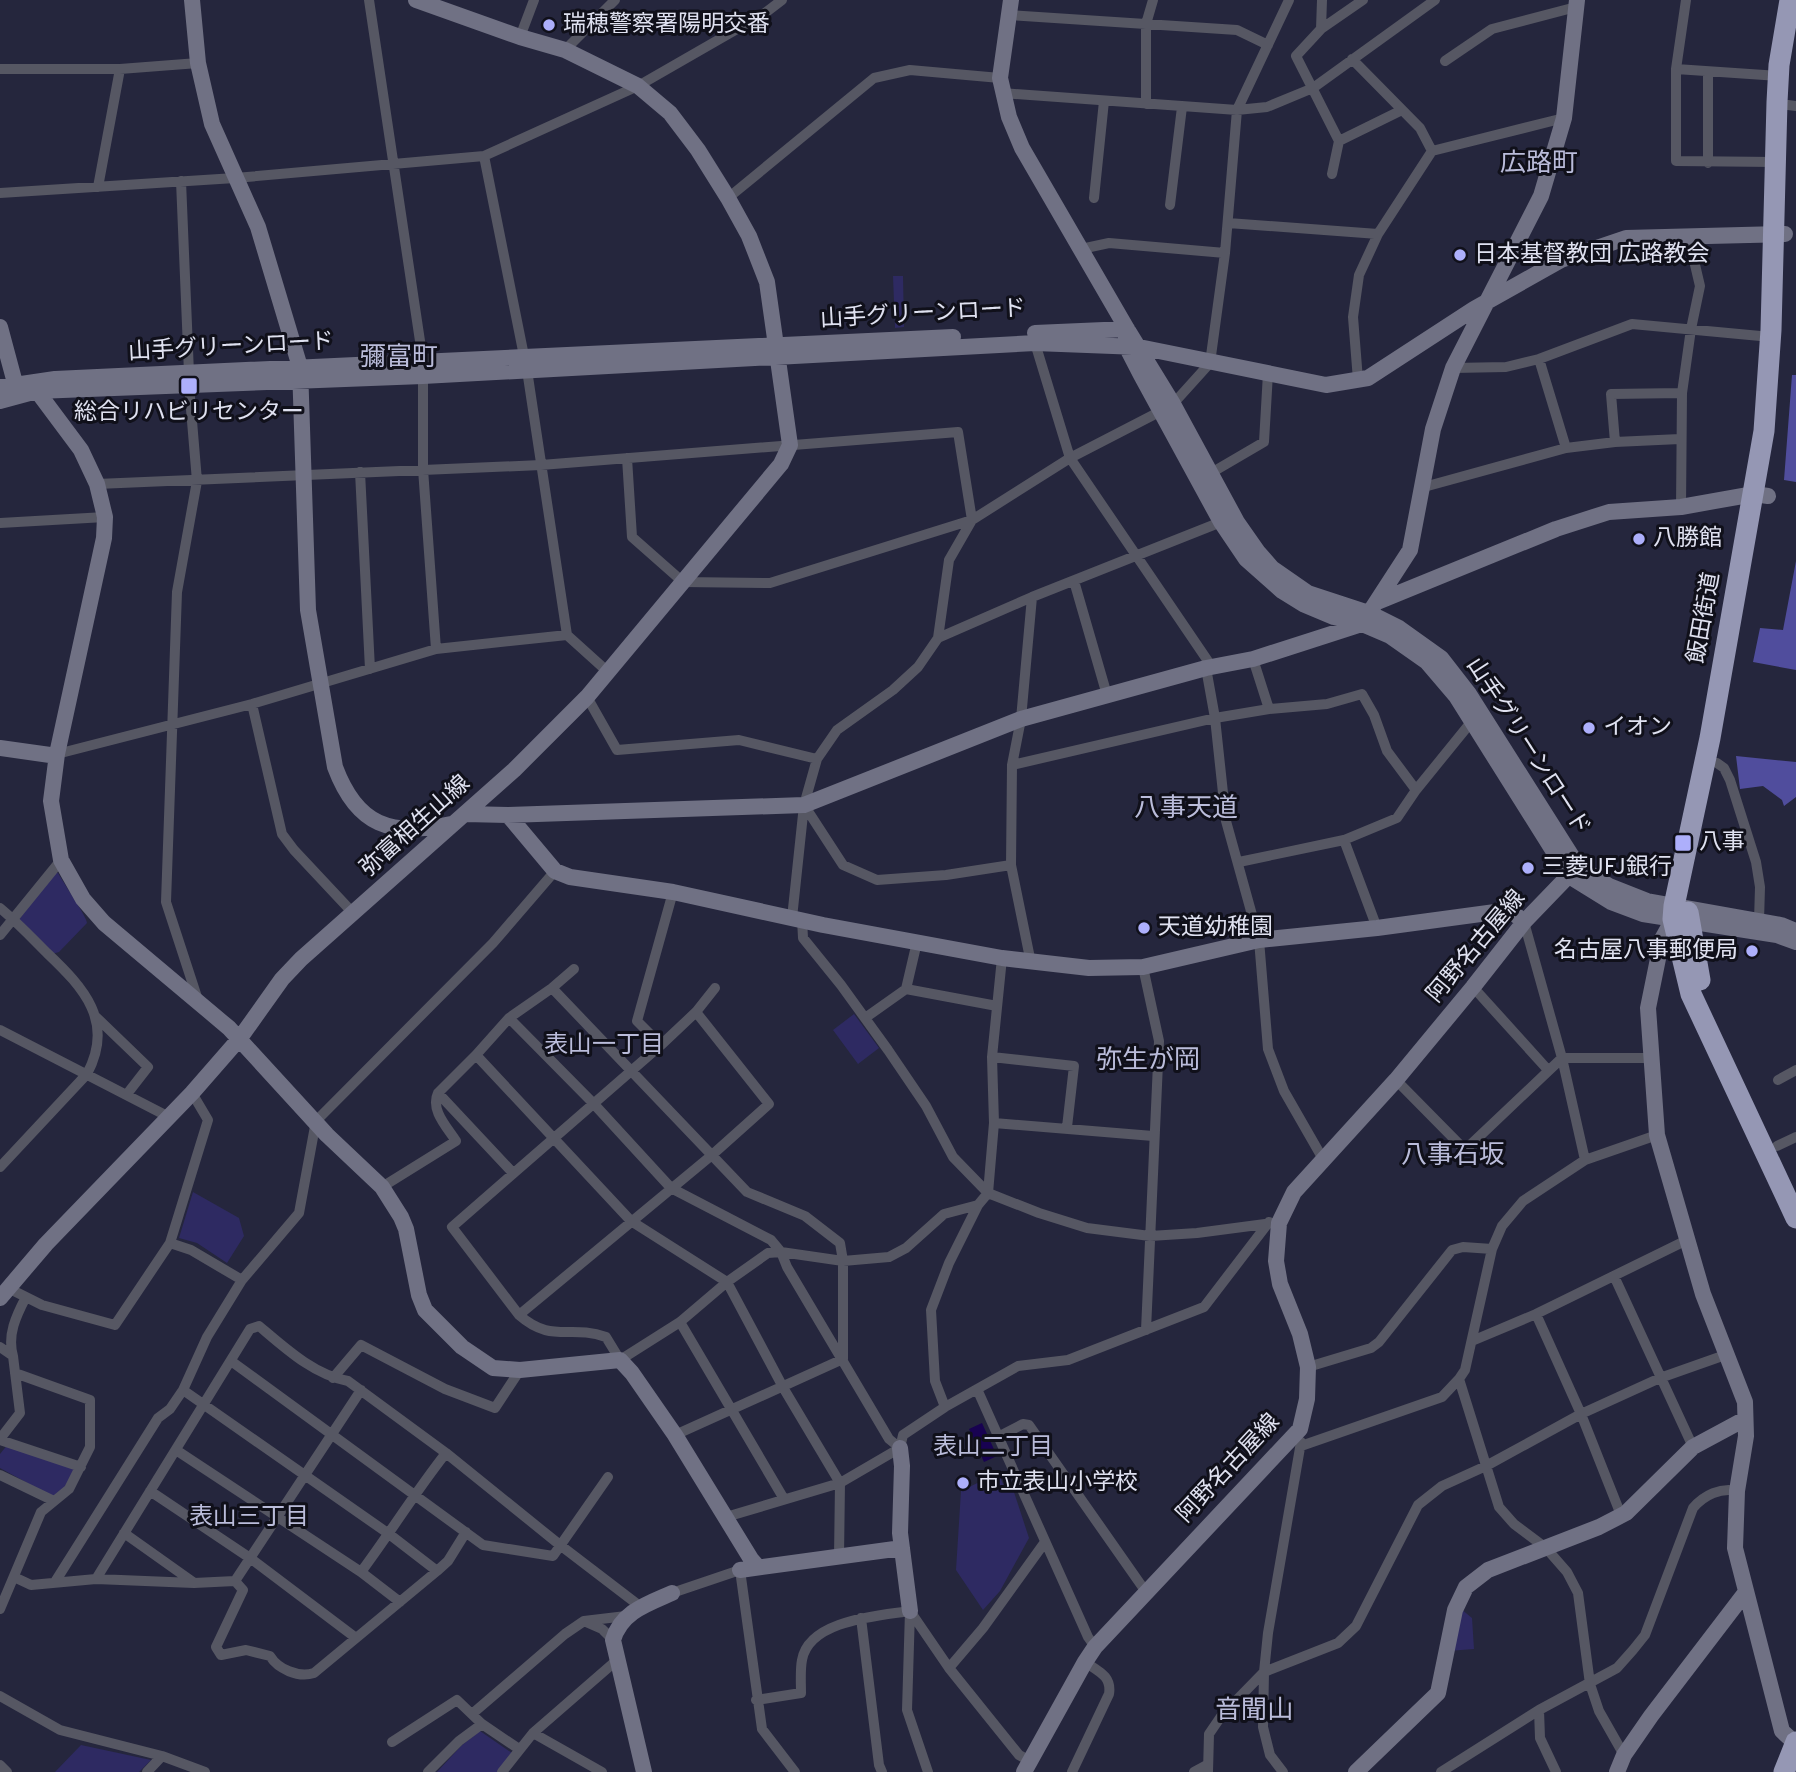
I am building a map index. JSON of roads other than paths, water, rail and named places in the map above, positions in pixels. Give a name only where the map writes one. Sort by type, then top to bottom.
[{"type":"highway","name":"飯田街道","points":[[1790,0],[1779,76],[1775,162],[1785,310],[1776,429],[1710,738],[1681,913],[1691,994],[1796,1218]]},
{"type":"highway","name":"飯田街道","points":[[1796,23],[1788,66],[1792,105],[1779,234],[1761,495],[1717,763],[1681,913],[1703,990],[1787,1141],[1796,1185]]},
{"type":"highway","points":[[1784,1772],[1796,1743]]},
{"type":"street","points":[[192,0],[198,63],[212,124],[258,227],[301,374],[309,610],[335,767],[343,788],[367,818],[387,828],[435,828],[451,824]]},
{"type":"street","points":[[369,0],[423,368],[423,469],[436,649]]},
{"type":"street","points":[[416,0],[565,50],[638,86],[670,113],[698,150],[728,198],[749,236],[766,282],[790,445]]},
{"type":"street","points":[[520,37],[534,0]]},
{"type":"street","points":[[565,50],[615,0]]},
{"type":"street","points":[[0,193],[235,178],[484,156],[638,86],[765,13],[782,0]]},
{"type":"street","points":[[1146,104],[1146,24],[1153,0]]},
{"type":"street","points":[[627,458],[632,537],[683,582],[770,583],[972,520],[1070,458],[1167,407],[1210,363],[1225,253],[1237,110],[1289,0]]},
{"type":"street","points":[[1321,29],[1322,0]]},
{"type":"street","points":[[1332,174],[1339,141],[1296,56],[1321,29],[1363,0]]},
{"type":"street","points":[[728,198],[874,78],[910,70],[1104,101],[1237,110],[1267,107],[1314,88],[1435,0]]},
{"type":"street","points":[[1686,0],[1676,69],[1676,161],[1775,162]]},
{"type":"street","points":[[1370,613],[1410,550],[1433,429],[1453,369],[1541,196],[1564,118],[1576,3],[1492,29],[1445,61]]},
{"type":"street","points":[[1127,329],[1022,148],[1009,117],[1001,85],[1010,8],[1146,24],[1237,30],[1268,45]]},
{"type":"street","points":[[1353,60],[1420,128],[1432,151]]},
{"type":"street","points":[[0,69],[120,69],[198,63]]},
{"type":"street","points":[[98,187],[120,69]]},
{"type":"street","points":[[1676,69],[1779,76]]},
{"type":"street","points":[[1708,72],[1708,163]]},
{"type":"street","points":[[1094,198],[1104,101]]},
{"type":"street","points":[[1170,205],[1182,107]]},
{"type":"street","points":[[1339,141],[1402,110]]},
{"type":"street","points":[[1359,380],[1353,317],[1359,275],[1378,234],[1432,151],[1564,118]]},
{"type":"street","points":[[484,156],[526,363],[567,635],[608,672]]},
{"type":"street","points":[[181,181],[189,379],[197,481],[177,592],[166,902],[198,1000]]},
{"type":"street","points":[[1228,223],[1378,234]]},
{"type":"street","points":[[1132,346],[1326,385],[1368,379],[1489,301],[1561,260],[1626,238],[1779,234]]},
{"type":"street","points":[[1681,507],[1682,393],[1700,286],[1688,235]]},
{"type":"street","points":[[1080,249],[1109,243],[1225,253]]},
{"type":"street","points":[[1453,369],[1506,367],[1539,359],[1632,324],[1771,337]]},
{"type":"street","points":[[0,327],[8,385],[37,391],[81,450],[97,484],[105,517],[103,538],[57,754],[51,801],[61,860],[83,898],[104,923],[240,1038],[327,1135],[382,1188],[406,1229],[419,1296],[425,1310],[462,1347],[493,1368],[520,1370],[620,1360],[680,1321],[727,1282],[768,1254],[781,1252],[843,1261],[889,1257],[906,1248],[944,1214],[978,1205]]},
{"type":"street","name":"山手グリーンロード","points":[[8,385],[775,351],[1127,329],[1132,346],[1167,407],[1211,473],[1237,522],[1258,552],[1272,568],[1308,593],[1370,613],[1419,640],[1441,658],[1456,676],[1574,871]]},
{"type":"street","points":[[1035,343],[1070,458],[1209,667],[1226,821],[1259,940],[1268,1049],[1284,1091],[1323,1159]]},
{"type":"street","name":"山手グリーンロード","points":[[775,351],[1035,343],[1132,346]]},
{"type":"street","points":[[1539,359],[1566,448]]},
{"type":"street","points":[[1211,473],[1264,442],[1268,373]]},
{"type":"street","name":"山手グリーンロード","points":[[0,401],[37,391],[189,379]]},
{"type":"street","points":[[1615,442],[1611,394],[1682,393]]},
{"type":"street","name":"山手グリーンロード","points":[[1167,407],[1221,522],[1246,559],[1282,591],[1303,604],[1334,617],[1370,613]]},
{"type":"street","points":[[97,484],[541,465],[958,432],[972,520],[949,560],[938,638],[918,667],[893,690],[837,730],[817,759],[804,805],[797,918],[803,938],[865,1018],[926,1106],[953,1157],[988,1193],[1087,1228],[1150,1237],[1274,1223]]},
{"type":"street","points":[[1424,487],[1566,448],[1615,442],[1680,439]]},
{"type":"street","name":"弥富相生山線","points":[[4,1293],[46,1244],[192,1093],[240,1038],[282,979],[451,824],[514,771],[587,697],[781,464],[790,445]]},
{"type":"street","points":[[360,472],[370,669]]},
{"type":"street","points":[[465,814],[509,816],[804,805],[1021,719],[1209,667],[1253,659],[1370,613],[1585,519],[1609,512],[1681,507],[1761,495]]},
{"type":"street","points":[[0,523],[105,517]]},
{"type":"street","points":[[938,638],[1032,597],[1221,522]]},
{"type":"street","points":[[1074,581],[1107,695]]},
{"type":"street","points":[[1031,963],[1011,865],[1012,765],[1021,719],[1032,597]]},
{"type":"street","name":"山手グリーンロード","points":[[1370,613],[1398,641],[1427,662],[1443,678],[1574,871]]},
{"type":"street","points":[[0,748],[57,754],[252,704],[436,649],[567,635]]},
{"type":"street","points":[[1253,659],[1269,709]]},
{"type":"street","points":[[1012,765],[1215,718],[1269,709],[1327,704],[1362,694],[1374,715],[1387,751],[1416,790]]},
{"type":"street","points":[[587,697],[617,750],[739,740],[817,759]]},
{"type":"street","points":[[252,704],[282,834],[353,913]]},
{"type":"street","points":[[1239,862],[1344,840],[1396,818],[1472,721]]},
{"type":"street","points":[[1717,763],[1724,768],[1730,780],[1756,862],[1760,887],[1759,921]]},
{"type":"street","points":[[804,805],[843,865],[877,880],[946,875],[1011,865]]},
{"type":"street","points":[[509,816],[555,871],[570,877],[673,891],[1031,963],[1089,968],[1143,967],[1259,940],[1510,910],[1524,922],[1562,1058],[1585,1160]]},
{"type":"street","points":[[1344,840],[1377,928]]},
{"type":"street","points":[[0,936],[61,860]]},
{"type":"street","points":[[55,1582],[158,1418],[170,1409],[183,1390],[207,1338],[242,1280],[299,1213],[316,1121],[493,943],[555,871]]},
{"type":"street","points":[[1574,871],[1611,902],[1643,914],[1681,913],[1759,921],[1796,930]]},
{"type":"street","name":"阿野名古屋線","points":[[1027,1766],[1095,1647],[1300,1429],[1307,1399],[1308,1367],[1300,1334],[1280,1284],[1274,1223],[1294,1192],[1396,1080],[1524,922],[1574,871]]},
{"type":"street","points":[[661,1045],[637,1021],[673,891]]},
{"type":"street","points":[[0,908],[66,971],[87,995],[95,1016],[98,1041],[93,1064],[87,1074],[0,1167]]},
{"type":"street","points":[[1681,913],[1777,935],[1796,942]]},
{"type":"street","points":[[1681,913],[1662,939],[1648,1008],[1657,1135],[1703,1293],[1745,1402],[1746,1436],[1737,1490],[1735,1548],[1782,1731],[1796,1743]]},
{"type":"street","points":[[865,1018],[906,989],[917,942]]},
{"type":"street","points":[[945,1407],[935,1381],[932,1310],[949,1262],[978,1205],[988,1193],[994,1123],[992,1057],[1002,958]]},
{"type":"street","points":[[1143,967],[1159,1041],[1146,1330]]},
{"type":"street","points":[[382,1188],[456,1141],[436,1109],[435,1100],[438,1093],[509,1018],[574,969]]},
{"type":"street","points":[[1473,987],[1548,1070]]},
{"type":"street","points":[[552,988],[747,1192],[805,1216],[839,1243],[843,1261],[843,1359]]},
{"type":"street","points":[[715,988],[696,1012],[661,1045],[452,1227],[519,1315],[532,1326],[552,1333],[591,1331],[606,1337],[675,1434],[758,1567]]},
{"type":"street","points":[[906,989],[997,1006]]},
{"type":"street","points":[[519,1315],[712,1155],[769,1104],[696,1012]]},
{"type":"street","points":[[95,1016],[148,1068],[127,1094]]},
{"type":"street","points":[[509,1018],[593,1103],[671,1188],[771,1240],[781,1252],[786,1267],[889,1439],[900,1448]]},
{"type":"street","points":[[0,1030],[169,1117]]},
{"type":"street","points":[[476,1055],[631,1222],[727,1282],[783,1387],[840,1483],[839,1556]]},
{"type":"street","points":[[992,1057],[1074,1066],[1067,1127]]},
{"type":"street","points":[[1396,1080],[1465,1150],[1562,1058],[1652,1058]]},
{"type":"street","points":[[1778,1080],[1796,1070]]},
{"type":"street","points":[[4,1293],[26,1297],[42,1305],[115,1325],[170,1243],[208,1120],[192,1093]]},
{"type":"street","points":[[438,1093],[513,1173]]},
{"type":"street","points":[[994,1123],[1153,1136]]},
{"type":"street","points":[[1301,1446],[1442,1397],[1465,1370],[1492,1249],[1502,1226],[1523,1201],[1585,1160],[1657,1135]]},
{"type":"street","points":[[0,1150],[10,1157]]},
{"type":"street","points":[[928,1772],[907,1710],[910,1611],[900,1533],[900,1448],[903,1435],[945,1407],[1018,1366],[1068,1360],[1204,1307],[1274,1223]]},
{"type":"street","points":[[1472,1341],[1536,1314],[1686,1240]]},
{"type":"street","points":[[170,1243],[191,1250],[242,1280]]},
{"type":"street","points":[[1308,1367],[1371,1348],[1379,1342],[1452,1250],[1463,1247],[1492,1249]]},
{"type":"street","points":[[1614,1276],[1693,1447]]},
{"type":"street","points":[[26,1297],[12,1328],[10,1346],[20,1413],[0,1439],[81,1467]]},
{"type":"street","points":[[1536,1314],[1581,1414],[1621,1515]]},
{"type":"street","points":[[680,1321],[783,1499]]},
{"type":"street","points":[[96,1579],[250,1329],[258,1326],[292,1354],[333,1378],[348,1381],[446,1452],[641,1607]]},
{"type":"street","points":[[333,1378],[361,1345],[444,1389],[495,1408],[520,1370]]},
{"type":"street","points":[[0,1347],[13,1356]]},
{"type":"street","points":[[1194,1772],[1208,1768],[1209,1734],[1222,1715],[1264,1672],[1338,1643],[1356,1626],[1418,1505],[1442,1486],[1486,1466],[1581,1414],[1660,1378],[1728,1354]]},
{"type":"street","points":[[675,1434],[843,1359]]},
{"type":"street","points":[[230,1361],[483,1545],[553,1556],[608,1477]]},
{"type":"street","points":[[0,1609],[41,1512],[69,1489],[90,1447],[90,1400],[15,1373]]},
{"type":"street","points":[[1459,1380],[1499,1507],[1514,1524],[1546,1548],[1567,1572],[1578,1593],[1590,1684],[1599,1711],[1623,1755]]},
{"type":"street","points":[[976,1389],[1088,1637],[1095,1647]]},
{"type":"street","points":[[183,1390],[389,1534],[437,1571]]},
{"type":"street","points":[[235,1581],[361,1390]]},
{"type":"street","points":[[1356,1772],[1438,1693],[1455,1610],[1466,1587],[1488,1570],[1600,1527],[1626,1513],[1693,1447],[1745,1419]]},
{"type":"street","points":[[998,1437],[1023,1424],[1029,1425],[1146,1592]]},
{"type":"street","points":[[1283,1772],[1270,1755],[1263,1727],[1264,1672],[1268,1633],[1301,1446],[1300,1429]]},
{"type":"street","points":[[726,1517],[840,1483],[900,1448]]},
{"type":"street","points":[[176,1450],[361,1572],[400,1602]]},
{"type":"street","points":[[361,1572],[446,1452]]},
{"type":"street","points":[[0,1475],[54,1501]]},
{"type":"street","points":[[1441,1772],[1539,1710],[1617,1668],[1645,1634],[1693,1508],[1702,1498],[1727,1489],[1737,1490]]},
{"type":"street","points":[[150,1491],[250,1558],[356,1638]]},
{"type":"street","points":[[235,1581],[243,1590],[216,1647],[221,1655],[246,1650],[270,1656],[276,1665],[304,1676],[314,1673],[437,1571],[448,1561],[466,1532]]},
{"type":"street","points":[[124,1533],[194,1583]]},
{"type":"street","points":[[949,1668],[983,1628],[1045,1542]]},
{"type":"street","points":[[644,1772],[613,1640],[617,1627],[626,1616],[672,1593],[740,1570],[902,1548]]},
{"type":"street","points":[[740,1570],[762,1729],[795,1772]]},
{"type":"street","points":[[14,1577],[31,1585],[96,1579],[194,1583],[235,1581]]},
{"type":"street","points":[[1617,1772],[1623,1755],[1745,1594]]},
{"type":"street","points":[[910,1611],[949,1668],[1027,1766]]},
{"type":"street","points":[[756,1700],[801,1693],[802,1659],[808,1645],[831,1626],[860,1618],[910,1611]]},
{"type":"street","points":[[472,1714],[584,1620],[626,1616]]},
{"type":"street","points":[[860,1618],[882,1772]]},
{"type":"street","points":[[584,1620],[602,1629],[613,1640]]},
{"type":"street","points":[[502,1772],[533,1733],[617,1660]]},
{"type":"street","points":[[1072,1772],[1109,1694],[1107,1677],[1085,1662]]},
{"type":"street","points":[[0,1696],[60,1730],[162,1756],[205,1772]]},
{"type":"street","points":[[392,1742],[457,1700],[482,1724],[519,1749]]},
{"type":"street","points":[[1539,1710],[1540,1738],[1556,1772]]},
{"type":"street","points":[[428,1772],[459,1741],[482,1724]]},
{"type":"street","points":[[533,1733],[602,1772]]},
{"type":"street","points":[[147,1772],[162,1756]]},
{"type":"street","points":[[0,1765],[7,1772]]},
{"type":"place","name":"瑞穂警察署陽明交番","points":[[549,25]]},
{"type":"place","name":"日本基督教団 広路教会","points":[[1460,255]]},
{"type":"place","name":"総合リハビリセンター","points":[[189,386]]},
{"type":"place","name":"八勝館","points":[[1639,539]]},
{"type":"place","name":"イオン","points":[[1589,728]]},
{"type":"place","name":"八事","points":[[1683,843]]},
{"type":"place","name":"三菱UFJ銀行","points":[[1528,868]]},
{"type":"place","name":"天道幼稚園","points":[[1144,928]]},
{"type":"place","name":"名古屋八事郵便局","points":[[1752,951]]},
{"type":"place","name":"市立表山小学校","points":[[963,1483]]},
{"type":"district","name":"広路町","points":[[1539,164]]},
{"type":"district","name":"彌富町","points":[[399,358]]},
{"type":"district","name":"八事天道","points":[[1186,809]]},
{"type":"district","name":"表山一丁目","points":[[604,1046]]},
{"type":"district","name":"弥生が岡","points":[[1148,1061]]},
{"type":"district","name":"八事石坂","points":[[1453,1156]]},
{"type":"district","name":"表山二丁目","points":[[993,1448]]},
{"type":"district","name":"表山三丁目","points":[[249,1518]]},
{"type":"district","name":"音聞山","points":[[1254,1711]]}]
